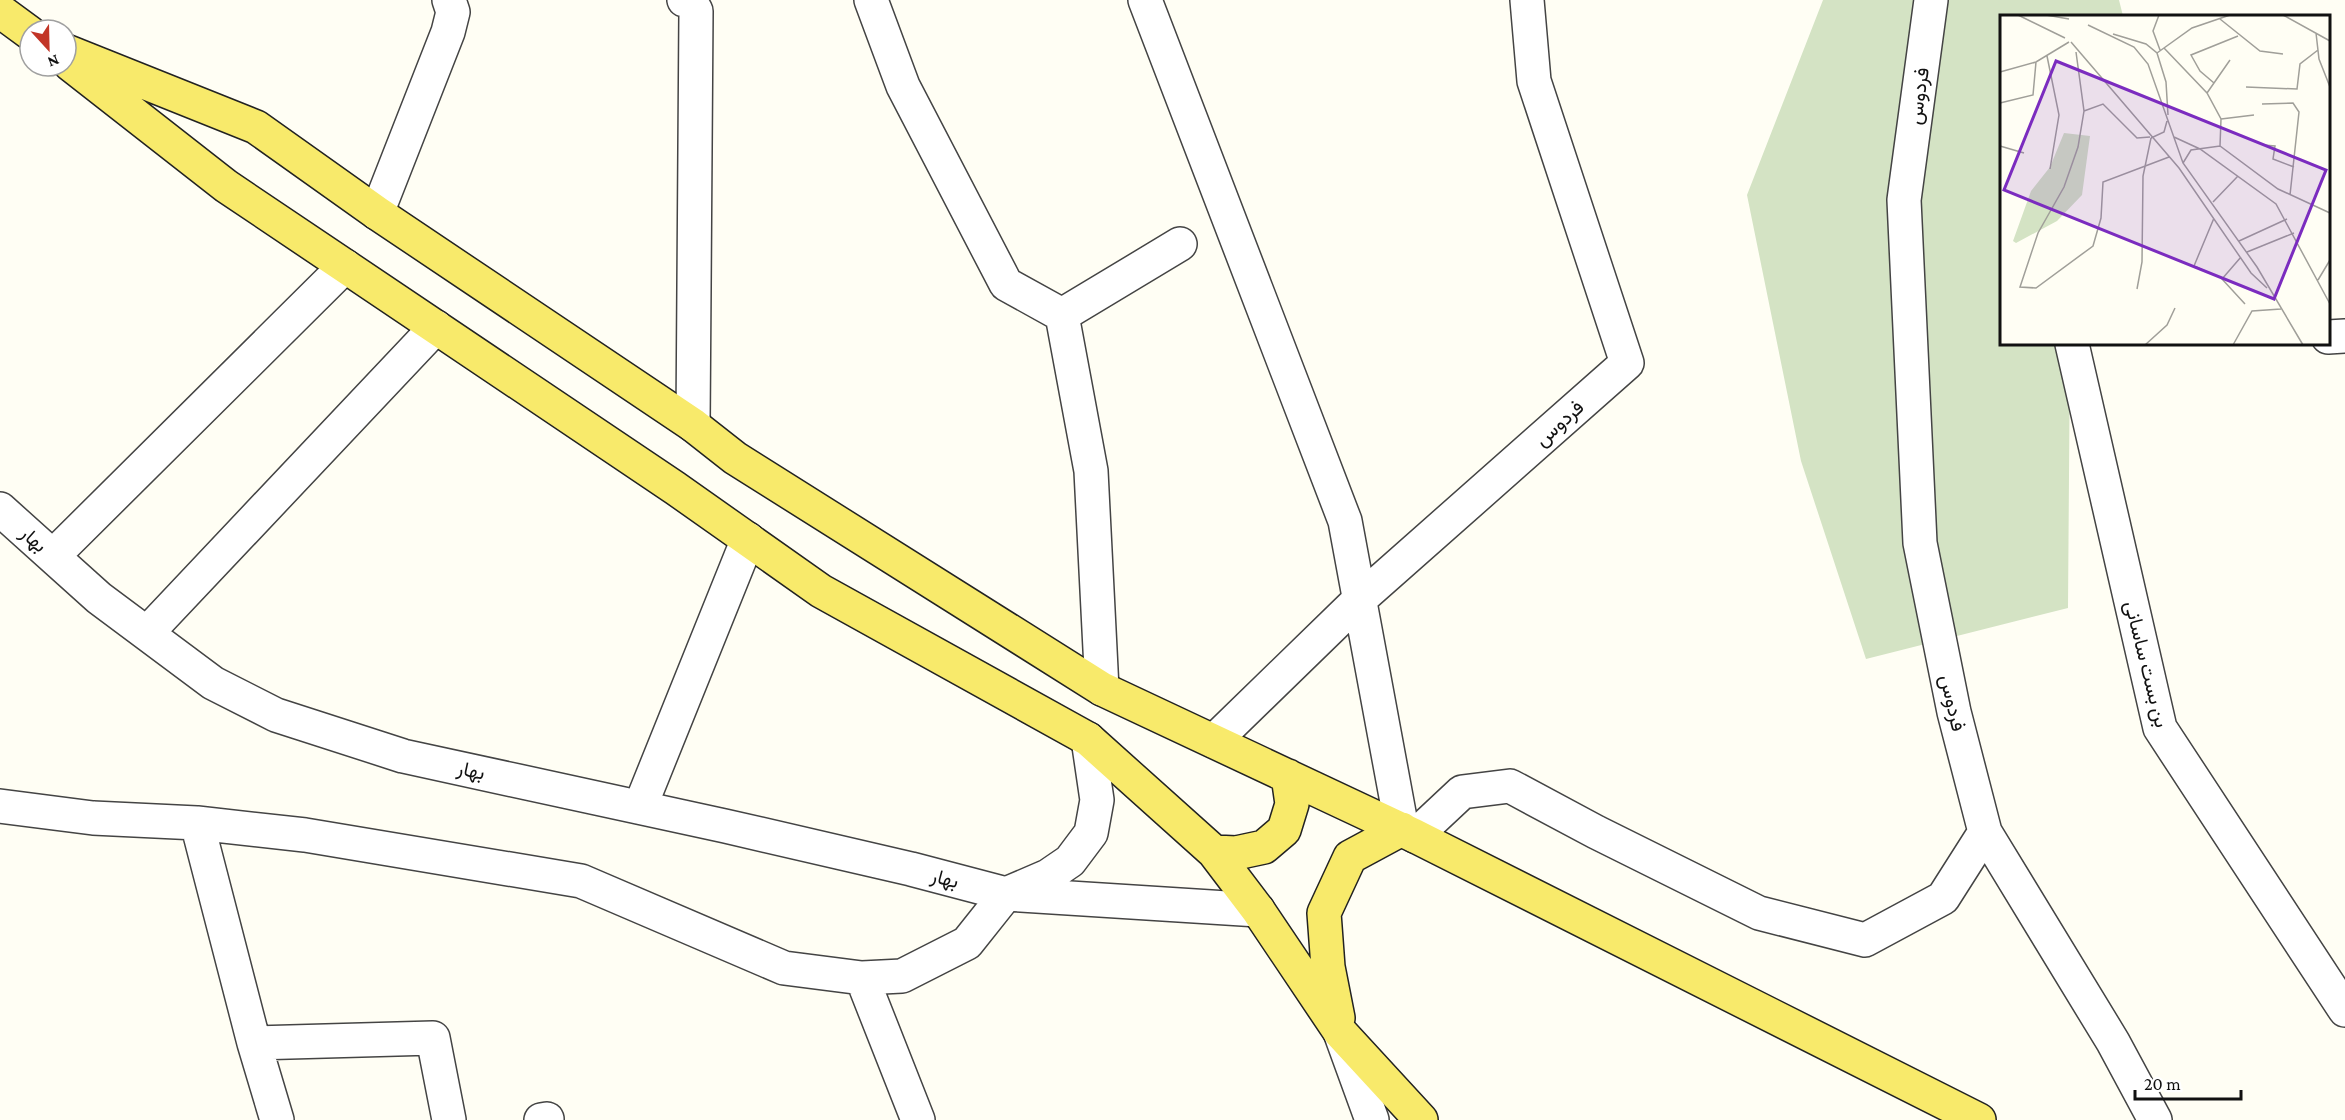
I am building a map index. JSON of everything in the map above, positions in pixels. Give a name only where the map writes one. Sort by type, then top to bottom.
[{"type":"main road","points":[[0,11],[18,24]]},
{"type":"main road","points":[[78,56],[256,127],[377,213],[693,425],[735,458],[1102,688],[1409,833],[1979,1120]]},
{"type":"main road","points":[[78,70],[226,186],[748,539],[821,591],[1088,739],[1214,852],[1258,910],[1340,1032],[1422,1120]]},
{"type":"main road","points":[[1214,852],[1236,853],[1264,847],[1284,830],[1292,804],[1288,776]]},
{"type":"main road","points":[[1340,1032],[1328,967],[1324,913],[1350,858],[1409,833]]},
{"type":"street","points":[[377,213],[448,32],[453,12],[449,0]]},
{"type":"street","points":[[684,0],[691,3],[696,11],[693,425]]},
{"type":"street","points":[[871,0],[903,86],[1006,284],[1062,315]]},
{"type":"street","points":[[1145,0],[1345,521],[1359,600],[1409,833],[1462,792],[1510,786],[1596,832],[1759,913],[1865,940],[1943,898],[1985,832]]},
{"type":"street","name":"فردوس","points":[[1214,741],[1359,600],[1627,363],[1533,81],[1527,0]]},
{"type":"street","name":"فردوس","points":[[1931,0],[1904,200],[1920,543],[1954,712],[1985,832],[2113,1042],[2155,1120]]},
{"type":"street","points":[[1062,315],[1180,244]]},
{"type":"street","points":[[52,556],[345,266]]},
{"type":"street","points":[[1062,315],[1091,471],[1102,688]]},
{"type":"street","points":[[147,633],[436,327]]},
{"type":"street","points":[[2330,337],[2345,336]]},
{"type":"street","name":"بن بست ساسانی","points":[[2072,345],[2160,728],[2345,1010]]},
{"type":"street","name":"بهار","points":[[0,509],[99,598],[213,682],[276,716],[403,756],[911,869],[1006,894],[1258,910]]},
{"type":"street","points":[[640,807],[748,539]]},
{"type":"street","points":[[0,806],[93,818],[197,823],[304,835],[581,881],[784,968],[862,978],[902,976],[967,943],[1006,894],[1048,876],[1070,861],[1091,833],[1097,800],[1088,739]]},
{"type":"street","points":[[197,823],[254,1043],[277,1120]]},
{"type":"street","points":[[862,978],[918,1120]]},
{"type":"street","points":[[1340,1032],[1372,1120]]},
{"type":"street","points":[[254,1043],[433,1038],[449,1120]]},
{"type":"green space","points":[[1823,0],[2119,0],[2123,15],[2000,15],[2000,345],[2070,345],[2068,608],[1866,659],[1801,461],[1747,195]]}]
